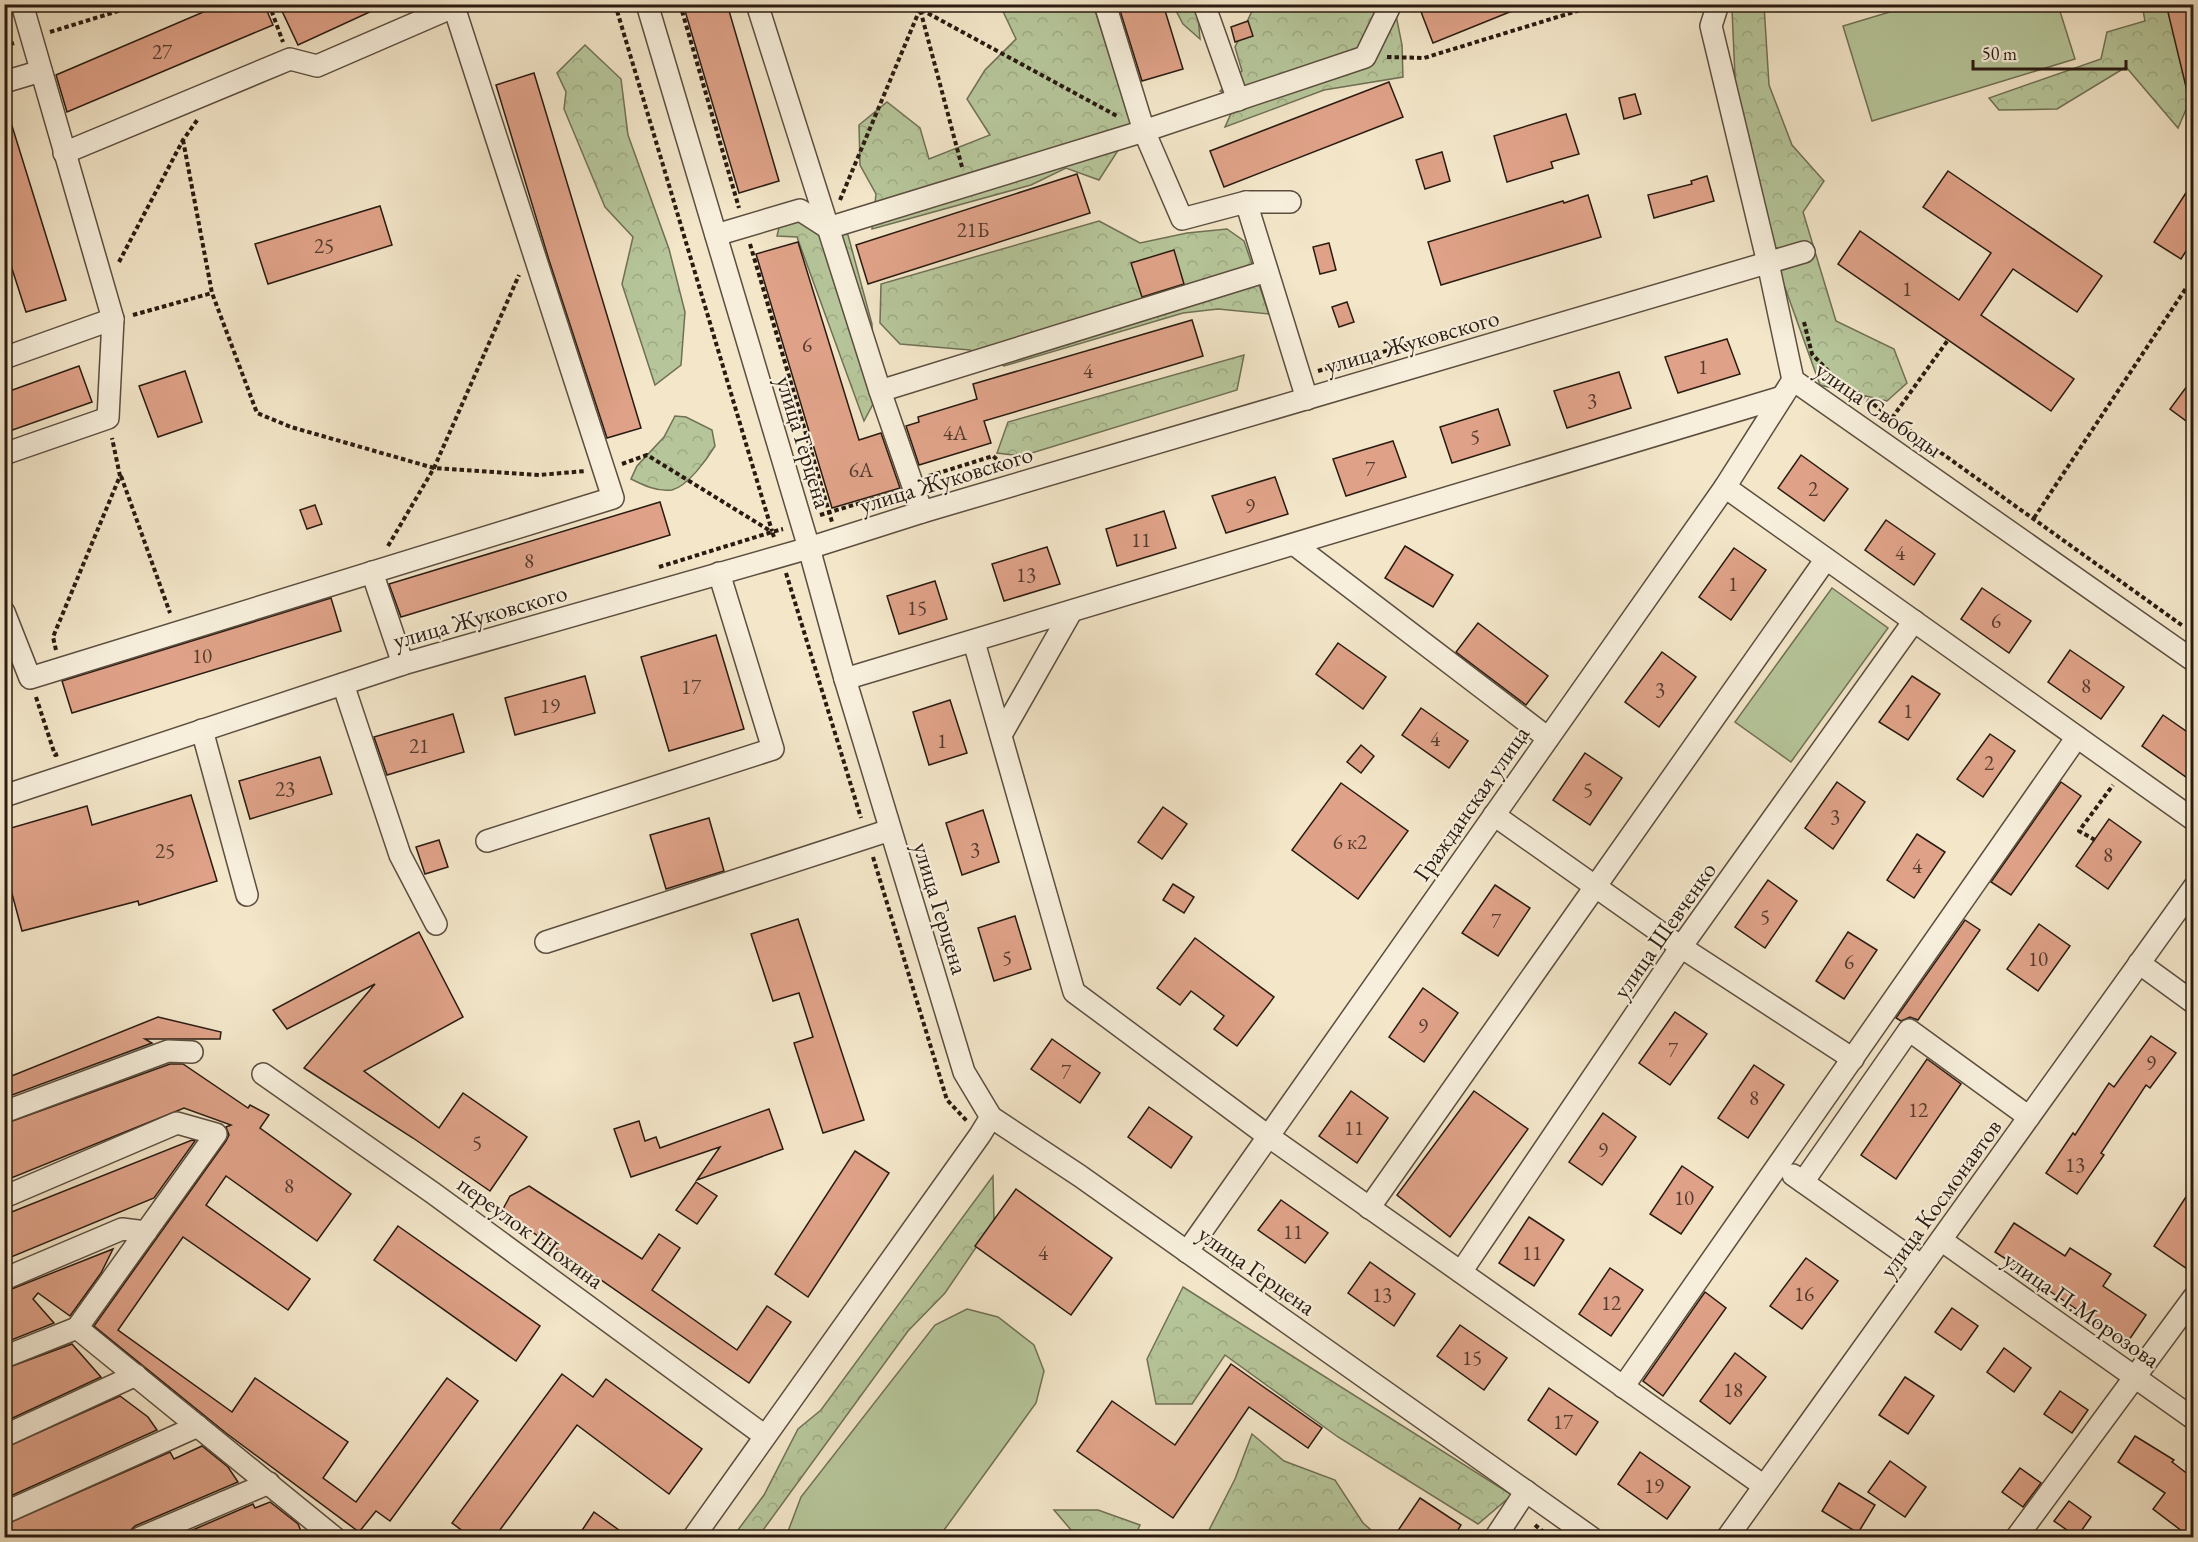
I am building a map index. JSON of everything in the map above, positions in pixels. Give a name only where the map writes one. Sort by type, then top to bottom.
[{"type":"street","points":[[4,454],[108,418],[113,319],[22,4]]},
{"type":"street","name":"улица Герцена","points":[[647,4],[809,548],[845,679],[964,1072],[985,1126],[1080,1176],[1592,1538]]},
{"type":"street","points":[[757,4],[880,391],[922,512]]},
{"type":"street","points":[[1105,4],[1144,131],[1182,219],[1246,202],[1290,202]]},
{"type":"street","points":[[1204,4],[1238,100]]},
{"type":"street","points":[[716,235],[800,210],[828,228],[1144,131],[1365,57],[1391,4]]},
{"type":"street","name":"улица Свободы","points":[[1718,4],[1711,26],[1768,263],[1788,389],[2193,661]]},
{"type":"street","points":[[4,612],[30,678],[613,498],[457,6],[316,66],[290,59],[64,153]]},
{"type":"street","points":[[4,82],[41,71]]},
{"type":"street","points":[[1246,202],[1307,399]]},
{"type":"street","name":"улица Жуковского","points":[[4,796],[404,664],[809,548],[922,512],[1804,252]]},
{"type":"street","points":[[880,391],[1267,271]]},
{"type":"street","points":[[4,358],[113,319]]},
{"type":"street","points":[[845,679],[1295,545],[1788,389]]},
{"type":"street","name":"Гражданская улица","points":[[1187,1252],[1725,487],[1788,389]]},
{"type":"street","points":[[1725,487],[2193,820]]},
{"type":"street","points":[[1295,545],[1548,738]]},
{"type":"street","points":[[1369,1208],[1826,559]]},
{"type":"street","points":[[372,572],[404,664]]},
{"type":"street","points":[[487,841],[772,749],[720,573]]},
{"type":"street","points":[[1001,735],[1071,612]]},
{"type":"street","name":"улица Шевченко","points":[[1461,1272],[1682,947],[1914,621]]},
{"type":"street","points":[[974,642],[1074,992],[1268,1136],[1764,1486]]},
{"type":"street","points":[[343,684],[400,855],[436,924]]},
{"type":"street","points":[[202,730],[247,895]]},
{"type":"street","points":[[1623,1387],[2076,737]]},
{"type":"street","points":[[1494,815],[1682,947],[1853,1059]]},
{"type":"street","points":[[546,942],[891,830]]},
{"type":"street","name":"улица Космонавтов","points":[[1727,1538],[2193,889]]},
{"type":"street","points":[[2139,963],[2193,1003]]},
{"type":"street","points":[[1803,1182],[1909,1030],[2029,1116]]},
{"type":"street","points":[[4,1112],[168,1050],[192,1052]]},
{"type":"street","name":"переулок Шохина","points":[[263,1074],[443,1200],[765,1436]]},
{"type":"street","points":[[4,1197],[177,1123],[216,1134],[77,1328],[4,1357]]},
{"type":"street","points":[[693,1538],[985,1126]]},
{"type":"street","points":[[1779,1164],[1922,1266]]},
{"type":"street","points":[[4,1279],[122,1229],[146,1232]]},
{"type":"street","name":"улица П.Морозова","points":[[1941,1240],[2193,1419]]},
{"type":"street","points":[[2016,1538],[2193,1297]]},
{"type":"street","points":[[77,1328],[335,1538]]},
{"type":"street","points":[[4,1436],[136,1375]]},
{"type":"street","points":[[4,1513],[198,1426]]},
{"type":"street","points":[[140,1538],[268,1483]]},
{"type":"street","points":[[1495,1538],[1526,1491]]},
{"type":"path","points":[[4,46],[141,4]]},
{"type":"path","points":[[269,4],[290,59]]},
{"type":"path","points":[[183,140],[212,293],[257,413],[291,427],[434,468],[540,475],[604,470],[647,455],[772,532],[615,4]]},
{"type":"path","points":[[680,4],[837,539]]},
{"type":"path","points":[[910,4],[921,6],[1144,131]]},
{"type":"path","points":[[1365,57],[1424,58],[1600,4]]},
{"type":"path","points":[[828,228],[921,6]]},
{"type":"path","points":[[921,6],[967,185]]},
{"type":"path","points":[[118,268],[120,258],[183,140],[203,114]]},
{"type":"path","points":[[372,572],[434,468],[531,245]]},
{"type":"path","points":[[2034,518],[2193,276]]},
{"type":"path","points":[[113,319],[145,313],[212,293]]},
{"type":"path","points":[[1802,315],[1812,354],[1831,374],[2184,626]]},
{"type":"path","points":[[1892,418],[1948,340]]},
{"type":"path","points":[[108,418],[120,476],[177,632]]},
{"type":"path","points":[[61,668],[53,638],[120,476]]},
{"type":"path","points":[[781,556],[947,1100],[985,1126]]},
{"type":"path","points":[[2095,840],[2079,831],[2124,770]]},
{"type":"path","points":[[1513,1510],[1551,1538]]},
{"type":"green space","points":[[1093,4],[1133,127],[1099,180],[1066,168],[1031,185],[872,229],[876,194],[860,165],[859,125],[887,102],[920,128],[929,159],[990,135],[967,99],[985,70],[1016,39],[1000,5]]},
{"type":"green space","points":[[1173,5],[1197,5],[1200,39],[1183,24]]},
{"type":"green space","points":[[1260,5],[1394,5],[1402,45],[1403,77],[1324,90],[1225,127],[1237,100],[1220,91],[1242,71],[1235,47],[1253,9]]},
{"type":"green space","points":[[1734,5],[1764,5],[1769,85],[1792,145],[1824,181],[1803,212],[1836,321],[1894,349],[1907,383],[1887,401],[1820,385],[1783,282],[1736,99],[1732,10]]},
{"type":"green space","points":[[1913,5],[2058,5],[2075,59],[1872,121],[1843,26]]},
{"type":"green space","points":[[2142,5],[2180,5],[2193,72],[2194,91],[2178,128],[2126,67],[2057,109],[1999,110],[1989,98],[2101,59],[2107,32],[2145,21]]},
{"type":"green space","points":[[585,45],[621,79],[628,135],[669,249],[685,312],[681,365],[655,385],[622,284],[633,237],[605,207],[564,109],[566,92],[557,73]]},
{"type":"green space","points":[[784,206],[804,206],[848,235],[872,324],[873,404],[864,421],[797,237],[777,236]]},
{"type":"green space","points":[[1099,221],[1140,243],[1187,233],[1227,229],[1244,241],[1269,314],[1218,309],[1183,313],[1004,366],[970,350],[900,344],[880,323],[881,284]]},
{"type":"green space","points":[[1244,355],[1237,390],[1022,456],[997,453],[1008,422]]},
{"type":"green space","points":[[675,416],[686,417],[712,430],[715,446],[707,458],[691,478],[672,490],[656,489],[631,479],[637,466],[664,437]]},
{"type":"green space","points":[[1832,588],[1888,628],[1791,762],[1735,722]]},
{"type":"green space","points":[[993,1176],[994,1221],[945,1293],[908,1331],[758,1537],[732,1538],[764,1495],[798,1429],[821,1410]]},
{"type":"green space","points":[[1183,1287],[1512,1495],[1478,1524],[1338,1437],[1225,1355],[1192,1404],[1156,1404],[1147,1359]]},
{"type":"green space","points":[[967,1309],[998,1317],[1034,1345],[1044,1371],[1036,1403],[939,1537],[788,1537],[787,1534],[801,1497],[935,1325]]},
{"type":"green space","points":[[1252,1434],[1284,1461],[1335,1480],[1363,1523],[1379,1537],[1208,1537],[1207,1534],[1235,1479]]},
{"type":"green space","points":[[1054,1510],[1098,1510],[1140,1525],[1135,1537],[1077,1537]]},
{"type":"building","points":[[222,4],[264,4],[273,25],[67,112],[56,75]]},
{"type":"building","points":[[295,4],[387,4],[298,45],[282,11]]},
{"type":"building","points":[[683,4],[727,4],[779,181],[739,193]]},
{"type":"building","points":[[1118,4],[1163,4],[1183,69],[1142,81]]},
{"type":"building","points":[[1418,4],[1527,4],[1527,5],[1433,43]]},
{"type":"building","points":[[2166,4],[2189,4],[2193,23],[2193,90],[2187,91]]},
{"type":"building","points":[[1248,21],[1253,36],[1235,42],[1231,27]]},
{"type":"building","points":[[534,73],[641,428],[607,438],[549,260],[496,85]]},
{"type":"building","points":[[1389,82],[1403,117],[1224,187],[1210,151]]},
{"type":"building","points":[[1635,94],[1641,114],[1624,119],[1619,98]]},
{"type":"building","points":[[4,113],[8,113],[66,300],[26,312],[4,244]]},
{"type":"building","points":[[1566,114],[1579,154],[1551,162],[1553,168],[1507,182],[1494,136]]},
{"type":"building","points":[[1442,152],[1450,181],[1425,189],[1416,160]]},
{"type":"building","points":[[1948,171],[2102,276],[2077,312],[2013,269],[1981,315],[2074,379],[2051,411],[1838,264],[1860,231],[1959,300],[1991,253],[1923,207]]},
{"type":"building","points":[[1077,174],[1090,213],[868,284],[856,245]]},
{"type":"building","points":[[1707,176],[1714,201],[1654,218],[1648,195],[1692,184],[1691,181]]},
{"type":"building","points":[[2193,182],[2193,240],[2181,259],[2154,242]]},
{"type":"building","points":[[1588,195],[1601,237],[1441,285],[1428,242]]},
{"type":"building","points":[[380,206],[392,245],[268,284],[255,244]]},
{"type":"building","points":[[798,242],[859,440],[881,433],[900,488],[832,508],[756,254]]},
{"type":"building","points":[[1329,243],[1336,270],[1320,274],[1313,247]]},
{"type":"building","points":[[1174,250],[1184,284],[1142,297],[1131,263]]},
{"type":"building","points":[[1347,302],[1354,322],[1339,327],[1332,307]]},
{"type":"building","points":[[1192,320],[1203,356],[984,421],[991,443],[919,465],[906,426],[919,422],[918,417],[977,399],[973,384]]},
{"type":"building","points":[[1727,339],[1740,374],[1678,393],[1665,357]]},
{"type":"building","points":[[79,366],[92,402],[4,433],[4,393]]},
{"type":"building","points":[[185,371],[202,422],[158,437],[139,386]]},
{"type":"building","points":[[1619,372],[1631,408],[1567,428],[1554,391]]},
{"type":"building","points":[[2193,378],[2193,426],[2170,409]]},
{"type":"building","points":[[1498,409],[1510,445],[1452,463],[1440,427]]},
{"type":"building","points":[[1393,441],[1406,477],[1346,496],[1333,459]]},
{"type":"building","points":[[1801,455],[1848,489],[1824,521],[1778,488]]},
{"type":"building","points":[[1275,477],[1288,514],[1226,533],[1212,496]]},
{"type":"building","points":[[660,502],[670,535],[401,617],[389,584]]},
{"type":"building","points":[[315,505],[322,524],[307,529],[300,510]]},
{"type":"building","points":[[1164,511],[1176,548],[1117,566],[1106,529]]},
{"type":"building","points":[[1886,520],[1935,554],[1914,585],[1865,550]]},
{"type":"building","points":[[1405,546],[1453,575],[1433,607],[1385,578]]},
{"type":"building","points":[[1047,547],[1060,584],[1004,601],[992,564]]},
{"type":"building","points":[[1734,548],[1766,570],[1731,620],[1699,597]]},
{"type":"building","points":[[935,581],[947,619],[899,634],[887,596]]},
{"type":"building","points":[[1982,588],[2031,621],[2009,653],[1961,619]]},
{"type":"building","points":[[331,598],[341,631],[72,713],[62,681]]},
{"type":"building","points":[[1478,623],[1548,676],[1526,705],[1456,652]]},
{"type":"building","points":[[716,635],[744,729],[669,751],[641,657]]},
{"type":"building","points":[[1338,643],[1386,677],[1363,709],[1316,674]]},
{"type":"building","points":[[2070,650],[2124,687],[2101,719],[2048,682]]},
{"type":"building","points":[[1662,652],[1696,677],[1659,727],[1625,702]]},
{"type":"building","points":[[585,676],[595,713],[515,735],[505,698]]},
{"type":"building","points":[[1912,676],[1940,694],[1908,740],[1879,722]]},
{"type":"building","points":[[950,700],[967,753],[929,765],[913,712]]},
{"type":"building","points":[[1421,708],[1468,741],[1449,768],[1402,735]]},
{"type":"building","points":[[453,714],[464,752],[387,775],[374,737]]},
{"type":"building","points":[[2163,715],[2193,736],[2193,782],[2142,746]]},
{"type":"building","points":[[1990,734],[2015,751],[1983,797],[1957,779]]},
{"type":"building","points":[[1361,745],[1374,756],[1361,773],[1347,762]]},
{"type":"building","points":[[1585,753],[1622,778],[1590,825],[1553,800]]},
{"type":"building","points":[[320,757],[332,794],[250,819],[239,781]]},
{"type":"building","points":[[1837,782],[1865,802],[1833,849],[1805,828]]},
{"type":"building","points":[[2061,782],[2081,796],[2011,895],[1991,882]]},
{"type":"building","points":[[1341,783],[1408,831],[1358,899],[1292,850]]},
{"type":"building","points":[[191,795],[217,881],[139,905],[138,901],[22,931],[4,864],[4,830],[87,806],[92,825]]},
{"type":"building","points":[[1163,807],[1187,824],[1162,859],[1138,842]]},
{"type":"building","points":[[983,810],[999,862],[962,875],[946,823]]},
{"type":"building","points":[[709,818],[724,871],[666,889],[650,835]]},
{"type":"building","points":[[2109,819],[2141,842],[2108,889],[2076,866]]},
{"type":"building","points":[[1917,834],[1945,852],[1914,898],[1887,880]]},
{"type":"building","points":[[439,840],[448,867],[425,874],[416,847]]},
{"type":"building","points":[[1768,880],[1797,901],[1765,948],[1735,927]]},
{"type":"building","points":[[1173,884],[1194,897],[1184,913],[1163,900]]},
{"type":"building","points":[[1495,885],[1530,908],[1498,956],[1462,933]]},
{"type":"building","points":[[1015,916],[1031,969],[994,981],[978,928]]},
{"type":"building","points":[[798,919],[864,1120],[823,1133],[794,1043],[813,1037],[799,993],[773,1001],[751,934]]},
{"type":"building","points":[[1965,920],[1980,930],[1918,1020],[1910,1017],[1901,1021],[1896,1018]]},
{"type":"building","points":[[2039,924],[2070,946],[2038,991],[2007,969]]},
{"type":"building","points":[[419,932],[463,1017],[364,1071],[439,1128],[463,1093],[527,1137],[490,1191],[304,1068],[375,984],[287,1029],[273,1010]]},
{"type":"building","points":[[1848,932],[1877,950],[1844,999],[1816,981]]},
{"type":"building","points":[[1195,938],[1274,997],[1237,1046],[1214,1029],[1224,1016],[1191,991],[1180,1005],[1157,988]]},
{"type":"building","points":[[1423,988],[1458,1013],[1424,1062],[1389,1037]]},
{"type":"building","points":[[1675,1012],[1707,1034],[1670,1085],[1639,1063]]},
{"type":"building","points":[[158,1017],[221,1032],[220,1039],[145,1039],[152,1043],[4,1098],[4,1079]]},
{"type":"building","points":[[2151,1036],[2176,1053],[2150,1088],[2146,1085],[2101,1153],[2104,1155],[2077,1194],[2046,1173],[2073,1133],[2075,1135],[2109,1083],[2114,1087]]},
{"type":"building","points":[[1052,1039],[1100,1073],[1080,1103],[1031,1069]]},
{"type":"building","points":[[1927,1059],[1961,1084],[1896,1179],[1861,1155]]},
{"type":"building","points":[[170,1064],[183,1064],[248,1108],[250,1105],[269,1115],[260,1128],[351,1194],[317,1241],[226,1176],[206,1205],[310,1279],[288,1310],[183,1237],[118,1330],[232,1412],[255,1378],[348,1442],[323,1478],[356,1502],[447,1378],[478,1401],[390,1521],[376,1511],[359,1532],[226,1433],[94,1326],[226,1141],[229,1135],[226,1127],[231,1125],[184,1108],[4,1181],[4,1124]]},
{"type":"building","points":[[1754,1065],[1784,1085],[1748,1138],[1718,1118]]},
{"type":"building","points":[[1351,1091],[1388,1118],[1357,1163],[1319,1136]]},
{"type":"building","points":[[1474,1091],[1528,1129],[1450,1237],[1397,1195]]},
{"type":"building","points":[[1149,1107],[1192,1137],[1171,1168],[1128,1137]]},
{"type":"building","points":[[769,1109],[783,1149],[697,1180],[720,1147],[631,1177],[614,1129],[639,1121],[645,1141],[656,1137],[660,1148]]},
{"type":"building","points":[[1603,1113],[1636,1137],[1602,1185],[1569,1162]]},
{"type":"building","points":[[192,1140],[195,1141],[154,1198],[4,1260],[4,1215]]},
{"type":"building","points":[[855,1151],[889,1173],[808,1297],[775,1274]]},
{"type":"building","points":[[1682,1166],[1713,1187],[1681,1234],[1650,1214]]},
{"type":"building","points":[[696,1182],[717,1196],[697,1224],[676,1210]]},
{"type":"building","points":[[529,1186],[642,1259],[659,1234],[680,1248],[652,1290],[737,1350],[767,1306],[791,1322],[749,1383],[502,1211],[510,1196]]},
{"type":"building","points":[[2193,1186],[2193,1273],[2154,1246]]},
{"type":"building","points":[[1016,1189],[1112,1258],[1071,1315],[975,1246]]},
{"type":"building","points":[[1281,1200],[1328,1233],[1305,1263],[1258,1230]]},
{"type":"building","points":[[1529,1217],[1564,1240],[1534,1286],[1499,1263]]},
{"type":"building","points":[[2014,1223],[2065,1256],[2070,1248],[2111,1274],[2103,1286],[2146,1315],[2127,1343],[1995,1252]]},
{"type":"building","points":[[398,1226],[540,1326],[516,1361],[374,1260]]},
{"type":"building","points":[[113,1249],[101,1273],[70,1316],[38,1293],[33,1299],[54,1323],[4,1343],[4,1292]]},
{"type":"building","points":[[1806,1258],[1838,1281],[1802,1329],[1770,1306]]},
{"type":"building","points":[[1370,1262],[1415,1294],[1394,1326],[1348,1293]]},
{"type":"building","points":[[1610,1268],[1643,1290],[1611,1336],[1579,1314]]},
{"type":"building","points":[[1705,1292],[1726,1308],[1663,1396],[1643,1381]]},
{"type":"building","points":[[1952,1308],[1978,1326],[1961,1350],[1935,1332]]},
{"type":"building","points":[[1460,1325],[1507,1358],[1484,1390],[1437,1356]]},
{"type":"building","points":[[72,1344],[101,1377],[4,1422],[4,1369]]},
{"type":"building","points":[[2004,1348],[2031,1368],[2014,1392],[1987,1372]]},
{"type":"building","points":[[1735,1353],[1766,1377],[1730,1424],[1700,1401]]},
{"type":"building","points":[[1231,1364],[1322,1428],[1308,1448],[1249,1407],[1173,1518],[1077,1451],[1112,1401],[1175,1445]]},
{"type":"building","points":[[562,1374],[593,1397],[606,1379],[702,1449],[669,1494],[577,1425],[494,1538],[472,1538],[452,1523]]},
{"type":"building","points":[[1905,1377],[1934,1396],[1908,1434],[1879,1415]]},
{"type":"building","points":[[1549,1388],[1598,1422],[1576,1455],[1528,1420]]},
{"type":"building","points":[[2060,1391],[2088,1410],[2072,1433],[2044,1414]]},
{"type":"building","points":[[120,1396],[148,1417],[157,1430],[4,1499],[4,1448]]},
{"type":"building","points":[[2135,1436],[2174,1460],[2172,1462],[2193,1478],[2193,1538],[2153,1509],[2165,1493],[2118,1462]]},
{"type":"building","points":[[202,1446],[228,1467],[238,1482],[135,1526],[127,1538],[4,1538],[4,1525],[170,1452],[174,1459]]},
{"type":"building","points":[[1640,1452],[1690,1487],[1667,1519],[1618,1484]]},
{"type":"building","points":[[1890,1461],[1926,1487],[1905,1517],[1868,1492]]},
{"type":"building","points":[[2020,1468],[2041,1483],[2023,1507],[2002,1492]]},
{"type":"building","points":[[1839,1483],[1875,1505],[1858,1533],[1822,1511]]},
{"type":"building","points":[[1420,1498],[1461,1525],[1453,1538],[1393,1538]]},
{"type":"building","points":[[2069,1501],[2091,1517],[2077,1537],[2054,1521]]},
{"type":"building","points":[[270,1502],[298,1524],[304,1538],[174,1538],[253,1504],[255,1508]]},
{"type":"building","points":[[594,1512],[630,1538],[577,1538]]}]
